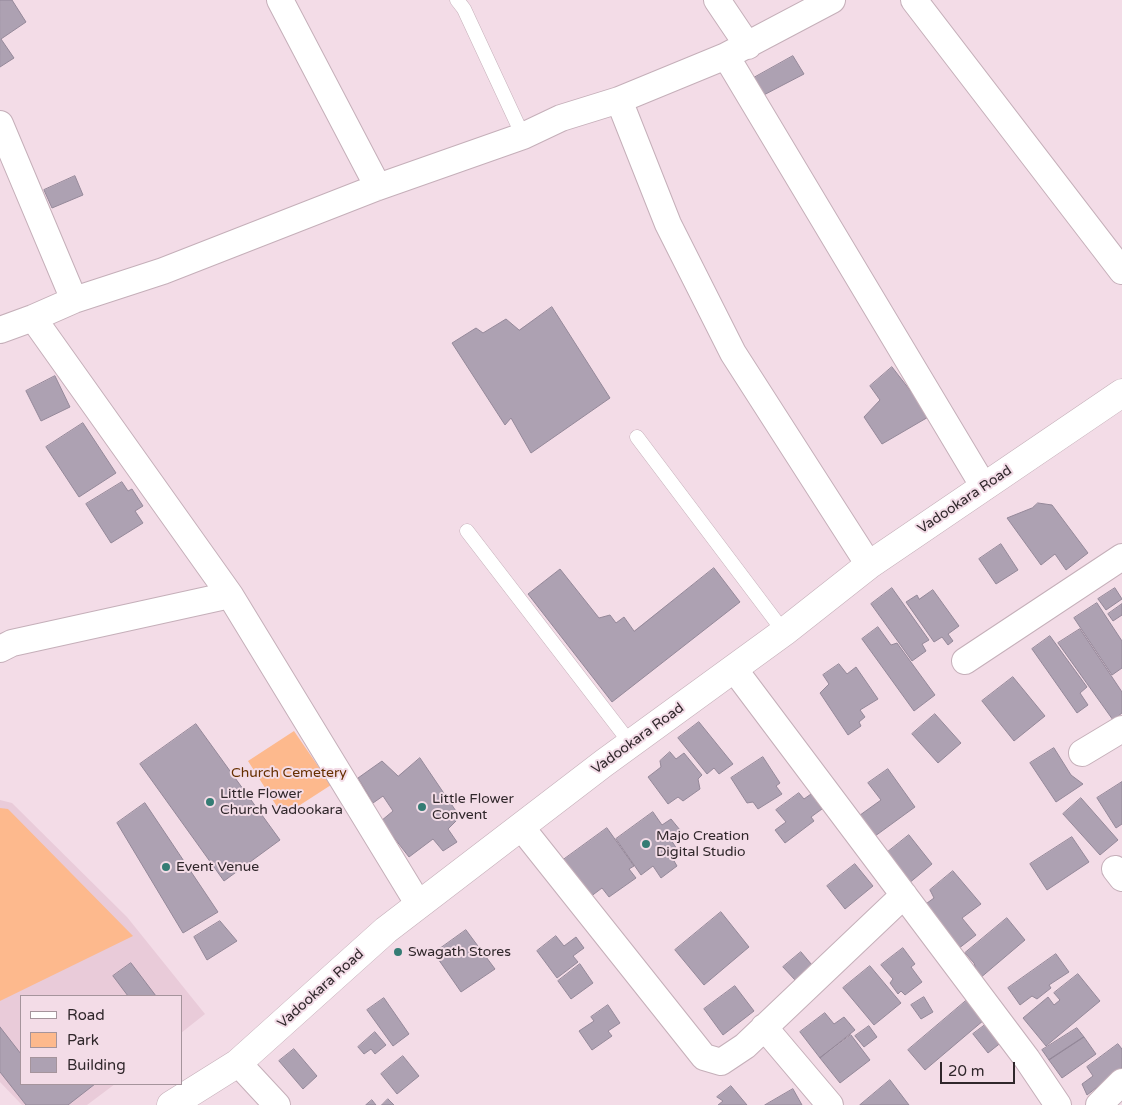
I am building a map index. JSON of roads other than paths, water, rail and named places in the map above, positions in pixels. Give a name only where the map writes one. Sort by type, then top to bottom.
[{"type":"street","points":[[280,0],[378,187]]},
{"type":"street","points":[[717,0],[737,51],[984,487]]},
{"type":"street","points":[[0,330],[74,300],[163,271],[378,187],[523,136],[561,118],[618,100],[737,51],[832,0]]},
{"type":"street","points":[[914,0],[1122,271]]},
{"type":"street","points":[[618,100],[668,224],[733,353],[869,565]]},
{"type":"street","points":[[0,124],[74,300]]},
{"type":"street","points":[[33,318],[230,595],[419,905]]},
{"type":"street","name":"Vadookara Road","points":[[171,1105],[238,1064],[386,930],[631,744],[784,632],[869,565],[1122,393]]},
{"type":"street","points":[[965,661],[1122,557]]},
{"type":"street","points":[[0,649],[12,644],[230,595]]},
{"type":"street","points":[[734,669],[1027,1059],[1058,1105]]},
{"type":"street","points":[[1082,753],[1122,729]]},
{"type":"street","points":[[521,827],[704,1057],[721,1062],[745,1046],[904,895]]},
{"type":"street","points":[[764,1028],[830,1105]]},
{"type":"street","points":[[238,1064],[277,1105]]},
{"type":"street","points":[[1099,1105],[1122,1082]]},
{"type":"lane","points":[[457,0],[464,9],[523,136]]},
{"type":"lane","points":[[638,437],[784,632]]},
{"type":"lane","points":[[467,531],[631,744]]},
{"type":"place","name":"Little Flower Church Vadookara","points":[[210,802]]},
{"type":"place","name":"Little Flower Convent","points":[[422,807]]},
{"type":"place","name":"Majo Creation Digital Studio","points":[[646,844]]},
{"type":"place","name":"Event Venue","points":[[166,867]]},
{"type":"place","name":"Swagath Stores","points":[[398,952]]},
{"type":"park label","name":"Church Cemetery","points":[[289,773]]}]
